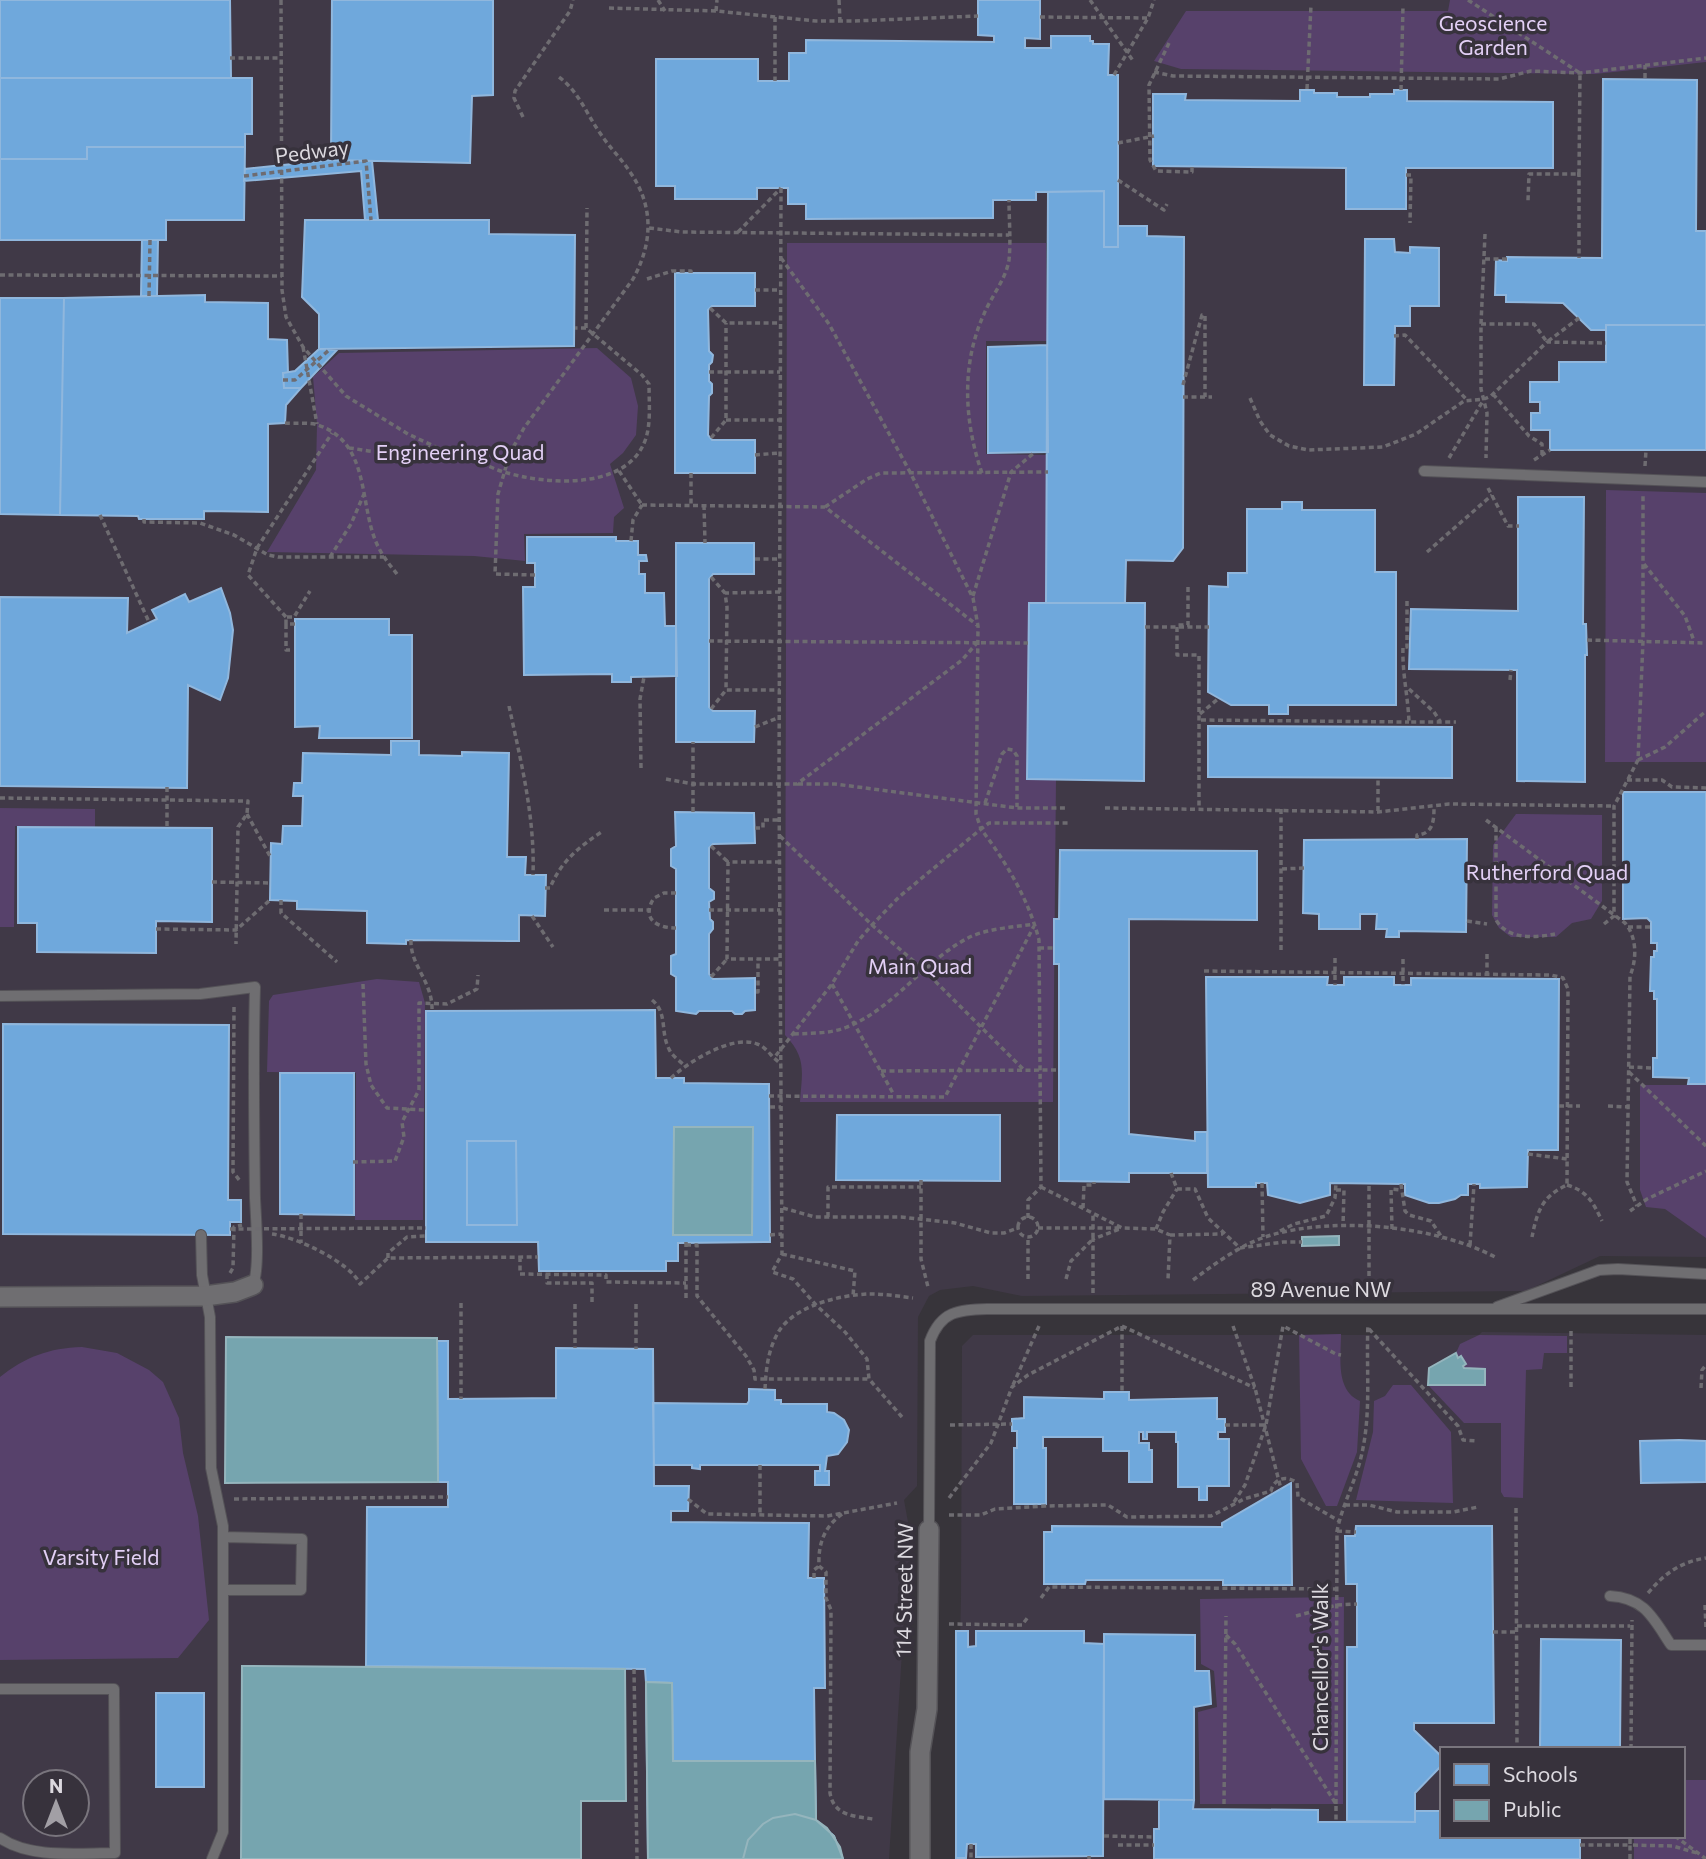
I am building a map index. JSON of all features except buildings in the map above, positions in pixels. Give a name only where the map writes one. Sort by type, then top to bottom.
[{"type":"street","points":[[0,1297],[205,1296],[235,1292],[253,1285]]},
{"type":"street","name":"114 Street NW","points":[[920,1859],[920,1752],[927,1709],[929,1530]]},
{"type":"lane","points":[[1424,471],[1706,482]]},
{"type":"lane","points":[[0,996],[200,994],[255,987],[253,1057],[256,1275],[253,1285]]},
{"type":"lane","points":[[201,1235],[205,1296],[211,1317],[211,1468],[223,1537],[223,1832],[212,1859]]},
{"type":"lane","points":[[1490,1309],[1599,1270],[1706,1274]]},
{"type":"lane","name":"89 Avenue NW","points":[[940,1323],[954,1312],[987,1309],[1706,1309]]},
{"type":"lane","name":"114 Street NW","points":[[929,1530],[930,1346],[940,1323]]},
{"type":"lane","points":[[223,1537],[302,1539],[301,1590],[223,1590]]},
{"type":"lane","points":[[1610,1596],[1629,1598],[1640,1604],[1652,1616],[1671,1644],[1706,1645]]},
{"type":"lane","points":[[0,1689],[114,1689],[115,1853],[31,1852],[14,1847],[0,1838]]},
{"type":"path","points":[[281,0],[282,276],[286,317],[303,347],[346,396],[408,434],[503,472],[562,482],[594,478],[619,471],[639,452],[646,438],[649,384],[586,328],[575,328]]},
{"type":"path","points":[[523,117],[514,98],[515,91],[570,11],[573,0]]},
{"type":"path","points":[[659,0],[665,11]]},
{"type":"path","points":[[716,11],[717,0]]},
{"type":"path","points":[[839,0],[840,21]]},
{"type":"path","points":[[1090,0],[1134,62]]},
{"type":"path","points":[[1114,75],[1148,18],[1154,0]]},
{"type":"path","points":[[1468,0],[1580,73]]},
{"type":"path","points":[[1307,89],[1311,5]]},
{"type":"path","points":[[1401,90],[1404,6]]},
{"type":"path","points":[[609,8],[716,11],[840,21],[978,16]]},
{"type":"path","points":[[775,17],[775,81]]},
{"type":"path","points":[[1040,17],[1148,18]]},
{"type":"path","points":[[1169,43],[1149,85],[1151,166],[1156,171],[1192,172],[1192,167]]},
{"type":"path","points":[[230,58],[281,58]]},
{"type":"path","points":[[1154,72],[1173,76],[1499,79],[1531,71],[1580,73],[1706,58]]},
{"type":"path","points":[[1644,78],[1645,65]]},
{"type":"path","points":[[1579,258],[1580,73]]},
{"type":"path","points":[[535,575],[495,574],[498,494],[503,472],[524,428],[602,324],[641,265],[649,228],[646,204],[637,183],[596,127],[576,92],[559,77]]},
{"type":"path","points":[[1118,143],[1154,136]]},
{"type":"path","name":"Pedway","points":[[244,176],[366,161],[371,219]]},
{"type":"path","points":[[1544,168],[1544,174]]},
{"type":"path","points":[[1528,201],[1529,174],[1579,174]]},
{"type":"path","points":[[1406,175],[1411,175],[1410,223]]},
{"type":"path","points":[[1118,180],[1164,210],[1167,204]]},
{"type":"path","points":[[738,232],[781,188],[779,784],[782,1254],[772,1272],[793,1279],[845,1332],[867,1359],[869,1380],[902,1417]]},
{"type":"path","points":[[982,473],[971,437],[968,408],[969,366],[978,327],[1009,262],[1009,200]]},
{"type":"path","points":[[586,328],[587,208]]},
{"type":"path","points":[[649,228],[670,231],[1009,235]]},
{"type":"path","points":[[1485,234],[1480,324],[1481,390],[1487,413],[1486,462]]},
{"type":"path","points":[[149,296],[150,240]]},
{"type":"path","points":[[780,256],[829,324],[910,472],[972,598],[978,626],[976,814],[981,829],[1001,855],[1035,924],[1040,948],[1041,1188],[1028,1200],[1028,1217]]},
{"type":"path","points":[[1485,259],[1507,259]]},
{"type":"path","points":[[647,279],[678,270],[691,273]]},
{"type":"path","points":[[0,275],[282,276]]},
{"type":"path","points":[[755,290],[779,290]]},
{"type":"path","points":[[710,308],[726,323],[780,323]]},
{"type":"path","points":[[1183,385],[1202,315],[1205,315],[1205,397]]},
{"type":"path","points":[[1250,398],[1270,435],[1289,446],[1308,450],[1383,447],[1416,434],[1467,400],[1484,399],[1493,394],[1547,342],[1579,318]]},
{"type":"path","points":[[711,438],[726,420],[726,323]]},
{"type":"path","points":[[1480,324],[1534,324],[1547,342]]},
{"type":"path","points":[[1394,336],[1405,335],[1467,400]]},
{"type":"path","points":[[1547,342],[1606,343]]},
{"type":"path","points":[[303,347],[317,424]]},
{"type":"path","points":[[283,380],[295,380],[330,350]]},
{"type":"path","points":[[709,372],[780,372]]},
{"type":"path","points":[[1493,394],[1529,436],[1542,444],[1542,456]]},
{"type":"path","points":[[1183,397],[1212,397]]},
{"type":"path","points":[[1441,471],[1484,399]]},
{"type":"path","points":[[726,420],[779,420]]},
{"type":"path","points":[[285,423],[317,424],[349,447],[358,466],[375,541],[397,575]]},
{"type":"path","points":[[290,650],[286,650],[286,617],[248,575],[257,548],[332,433]]},
{"type":"path","points":[[349,447],[377,452],[436,447]]},
{"type":"path","points":[[755,455],[779,453]]},
{"type":"path","points":[[972,598],[1011,472],[1034,453]]},
{"type":"path","points":[[619,471],[642,505]]},
{"type":"path","points":[[642,505],[825,507],[867,479],[881,473],[1048,472]]},
{"type":"path","points":[[691,473],[691,505]]},
{"type":"path","points":[[1614,916],[1614,806],[1639,760],[1643,640],[1643,479]]},
{"type":"path","points":[[1486,482],[1508,526],[1519,526]]},
{"type":"path","points":[[330,557],[351,524],[364,494]]},
{"type":"path","points":[[1427,552],[1492,495]]},
{"type":"path","points":[[631,541],[633,520],[642,505]]},
{"type":"path","points":[[704,505],[705,543]]},
{"type":"path","points":[[825,507],[978,626]]},
{"type":"path","points":[[100,515],[149,622]]},
{"type":"path","points":[[144,519],[144,522],[189,522],[211,526],[234,535],[268,555],[278,557],[384,557]]},
{"type":"path","points":[[755,559],[780,559]]},
{"type":"path","points":[[1643,563],[1685,616],[1694,641]]},
{"type":"path","points":[[711,577],[725,593],[727,642],[726,690],[711,709]]},
{"type":"path","points":[[1188,587],[1188,625],[1177,625],[1177,655],[1199,654],[1199,808]]},
{"type":"path","points":[[286,617],[294,617],[310,591]]},
{"type":"path","points":[[725,593],[780,592]]},
{"type":"path","points":[[1407,601],[1407,647],[1403,647],[1402,673],[1407,688],[1409,722]]},
{"type":"path","points":[[286,624],[295,624]]},
{"type":"path","points":[[1145,626],[1209,626]]},
{"type":"path","points":[[1587,640],[1706,643]]},
{"type":"path","points":[[709,641],[1028,643]]},
{"type":"path","points":[[797,784],[962,660],[978,643]]},
{"type":"path","points":[[1510,680],[1511,670]]},
{"type":"path","points":[[641,768],[640,699],[644,677]]},
{"type":"path","points":[[1407,688],[1434,712],[1440,722]]},
{"type":"path","points":[[726,690],[780,690]]},
{"type":"path","points":[[1200,714],[1219,698]]},
{"type":"path","points":[[509,706],[530,802],[534,845],[533,874]]},
{"type":"path","points":[[1639,760],[1665,747],[1706,711]]},
{"type":"path","points":[[755,727],[780,717]]},
{"type":"path","points":[[1200,720],[1456,722]]},
{"type":"path","points":[[693,742],[693,812]]},
{"type":"path","points":[[985,803],[1002,754],[1007,749],[1013,750],[1017,756],[1017,808]]},
{"type":"path","points":[[1378,778],[1378,812]]},
{"type":"path","points":[[666,779],[693,784],[835,784],[1017,808],[1067,808]]},
{"type":"path","points":[[1628,780],[1662,780],[1672,787],[1706,788]]},
{"type":"path","points":[[167,788],[167,827]]},
{"type":"path","points":[[0,798],[248,801],[247,814],[238,827],[236,944]]},
{"type":"path","points":[[1105,808],[1378,812],[1434,805],[1614,806]]},
{"type":"path","points":[[1417,839],[1417,835],[1426,833],[1433,825],[1434,805]]},
{"type":"path","points":[[1281,809],[1281,953]]},
{"type":"path","points":[[247,814],[271,858]]},
{"type":"path","points":[[755,828],[763,828],[763,820],[780,820]]},
{"type":"path","points":[[1486,820],[1629,927],[1635,956],[1630,976],[1628,1182],[1637,1206]]},
{"type":"path","points":[[774,1058],[832,984],[858,941],[872,925],[899,897],[981,829],[989,823],[1068,823]]},
{"type":"path","points":[[1496,827],[1496,920],[1505,931],[1515,935],[1555,934]]},
{"type":"path","points":[[545,888],[550,888],[556,872],[573,853],[603,831]]},
{"type":"path","points":[[780,836],[872,925],[925,971],[1026,1071]]},
{"type":"path","points":[[711,846],[728,862],[780,862]]},
{"type":"path","points":[[711,977],[727,959],[728,862]]},
{"type":"path","points":[[1281,869],[1304,867]]},
{"type":"path","points":[[212,882],[271,883]]},
{"type":"path","points":[[676,893],[659,894],[651,902],[650,910],[651,919],[657,925],[676,928]]},
{"type":"path","points":[[156,929],[236,930],[270,900]]},
{"type":"path","points":[[281,900],[281,913],[337,962]]},
{"type":"path","points":[[604,910],[650,910]]},
{"type":"path","points":[[709,910],[780,910]]},
{"type":"path","points":[[532,916],[553,947]]},
{"type":"path","points":[[1604,924],[1614,916]]},
{"type":"path","points":[[1467,921],[1487,924]]},
{"type":"path","points":[[794,1034],[834,1031],[854,1024],[972,936],[987,931],[1035,924]]},
{"type":"path","points":[[769,1096],[945,1097],[1035,924]]},
{"type":"path","points":[[1629,927],[1651,927]]},
{"type":"path","points":[[411,940],[411,950],[433,995],[432,1010]]},
{"type":"path","points":[[1040,948],[1054,948]]},
{"type":"path","points":[[1487,954],[1487,976]]},
{"type":"path","points":[[1335,958],[1335,985]]},
{"type":"path","points":[[727,959],[780,960]]},
{"type":"path","points":[[756,992],[758,959]]},
{"type":"path","points":[[1403,959],[1403,985]]},
{"type":"path","points":[[1204,971],[1228,974],[1335,972],[1559,975],[1569,989],[1567,1185]]},
{"type":"path","points":[[354,1162],[395,1161],[404,1138],[402,1122],[419,1090],[419,1003],[447,1004],[477,989],[478,975]]},
{"type":"path","points":[[363,984],[365,1055],[371,1085],[387,1108],[425,1110]]},
{"type":"path","points":[[832,984],[895,1096]]},
{"type":"path","points":[[652,1000],[658,1005],[663,1016],[670,1052],[685,1066]]},
{"type":"path","points":[[234,1007],[233,1172],[245,1188]]},
{"type":"path","points":[[671,1078],[685,1066],[715,1050],[739,1042],[757,1043],[781,1064]]},
{"type":"path","points":[[1629,1069],[1653,1068]]},
{"type":"path","points":[[1629,1069],[1706,1146]]},
{"type":"path","points":[[881,1071],[1059,1070]]},
{"type":"path","points":[[1559,1106],[1580,1106]]},
{"type":"path","points":[[1608,1106],[1629,1107]]},
{"type":"path","points":[[770,1107],[781,1107]]},
{"type":"path","points":[[1528,1154],[1567,1160]]},
{"type":"path","points":[[1630,1211],[1706,1171]]},
{"type":"path","points":[[1171,1174],[1177,1189]]},
{"type":"path","points":[[921,1180],[921,1259],[928,1287]]},
{"type":"path","points":[[1083,1208],[1084,1185],[1094,1185],[1094,1182]]},
{"type":"path","points":[[1262,1183],[1263,1238]]},
{"type":"path","points":[[1272,1235],[1294,1223],[1326,1216],[1331,1209],[1336,1183]]},
{"type":"path","points":[[1369,1184],[1369,1295]]},
{"type":"path","points":[[1469,1245],[1474,1184]]},
{"type":"path","points":[[1532,1237],[1540,1205],[1555,1190],[1567,1185],[1578,1188],[1588,1196],[1602,1221]]},
{"type":"path","points":[[828,1217],[828,1188],[921,1187]]},
{"type":"path","points":[[1392,1229],[1391,1189],[1401,1187],[1405,1211],[1409,1215],[1431,1221],[1443,1238]]},
{"type":"path","points":[[1041,1188],[1122,1228]]},
{"type":"path","points":[[1156,1229],[1177,1189]]},
{"type":"path","points":[[1177,1189],[1195,1189],[1208,1217],[1240,1248],[1302,1242]]},
{"type":"path","points":[[1336,1190],[1344,1190],[1343,1226]]},
{"type":"path","points":[[782,1208],[828,1217],[901,1217],[965,1225],[991,1233],[1004,1233],[1018,1228],[1021,1220],[1028,1217]]},
{"type":"path","points":[[1093,1213],[1093,1293]]},
{"type":"path","points":[[301,1214],[301,1243]]},
{"type":"path","points":[[1028,1217],[1035,1221],[1038,1228]]},
{"type":"path","points":[[222,1275],[229,1274],[233,1268],[234,1227],[245,1223]]},
{"type":"path","points":[[1193,1280],[1240,1248],[1272,1235],[1314,1227],[1392,1229],[1469,1245],[1495,1257]]},
{"type":"path","points":[[230,1229],[426,1228]]},
{"type":"path","points":[[1018,1228],[1022,1235],[1028,1237],[1034,1235],[1038,1228]]},
{"type":"path","points":[[1038,1228],[1156,1229],[1170,1235],[1223,1234]]},
{"type":"path","points":[[1066,1279],[1071,1261],[1093,1239],[1122,1228]]},
{"type":"path","points":[[268,1234],[283,1235],[351,1270],[360,1284],[388,1258],[388,1253],[407,1237],[426,1236]]},
{"type":"path","points":[[770,1235],[782,1234]]},
{"type":"path","points":[[1168,1280],[1170,1235]]},
{"type":"path","points":[[1028,1237],[1028,1279]]},
{"type":"path","points":[[686,1301],[686,1244],[697,1245],[697,1296],[746,1356],[754,1370],[755,1379],[869,1380]]},
{"type":"path","points":[[782,1254],[855,1271],[852,1296]]},
{"type":"path","points":[[520,1257],[520,1274],[606,1275],[606,1282],[686,1283]]},
{"type":"path","points":[[388,1258],[538,1257]]},
{"type":"path","points":[[547,1274],[547,1283],[592,1283],[592,1304]]},
{"type":"path","points":[[765,1389],[769,1355],[780,1329],[791,1319],[816,1305],[852,1296],[882,1294],[912,1298]]},
{"type":"path","points":[[461,1303],[461,1399]]},
{"type":"path","points":[[575,1304],[575,1348]]},
{"type":"path","points":[[636,1304],[636,1349]]},
{"type":"path","name":"Chancellor's Walk","points":[[1336,1822],[1337,1531],[1359,1468],[1364,1445],[1368,1325],[1458,1426],[1463,1440],[1477,1441]]},
{"type":"path","points":[[949,1498],[991,1443],[1039,1326]]},
{"type":"path","points":[[1012,1387],[1028,1375],[1122,1326]]},
{"type":"path","points":[[1122,1326],[1255,1388]]},
{"type":"path","points":[[1122,1326],[1122,1392]]},
{"type":"path","points":[[1233,1326],[1266,1424],[1281,1489]]},
{"type":"path","points":[[1230,1506],[1245,1485],[1266,1424],[1283,1326],[1341,1355]]},
{"type":"path","points":[[1571,1329],[1571,1387]]},
{"type":"path","points":[[1701,1388],[1702,1370],[1706,1365]]},
{"type":"path","points":[[950,1424],[1012,1424]]},
{"type":"path","points":[[1225,1425],[1266,1424]]},
{"type":"path","points":[[760,1465],[760,1515]]},
{"type":"path","points":[[949,1515],[981,1515],[995,1509],[1108,1505],[1127,1517],[1206,1517],[1219,1514],[1244,1499],[1271,1491],[1272,1485],[1279,1480],[1293,1480],[1298,1488],[1298,1497],[1339,1521]]},
{"type":"path","points":[[218,1499],[448,1497]]},
{"type":"path","points":[[688,1499],[707,1514],[827,1516],[897,1503]]},
{"type":"path","points":[[1345,1505],[1369,1505],[1397,1512],[1453,1512],[1478,1507]]},
{"type":"path","points":[[1516,1508],[1517,1747]]},
{"type":"path","points":[[842,1514],[824,1533],[819,1544],[819,1566],[826,1572],[827,1598],[831,1610],[831,1800],[842,1813],[873,1819]]},
{"type":"path","points":[[1337,1531],[1356,1532]]},
{"type":"path","points":[[1648,1593],[1670,1571],[1690,1562],[1706,1559]]},
{"type":"path","points":[[814,1578],[814,1570],[819,1566]]},
{"type":"path","points":[[1041,1598],[1049,1587],[1337,1589]]},
{"type":"path","points":[[1296,1616],[1337,1605],[1357,1604]]},
{"type":"path","points":[[1706,1604],[1706,1629]]},
{"type":"path","points":[[1631,1747],[1631,1626],[1634,1614]]},
{"type":"path","points":[[949,1623],[1022,1625],[1028,1616]]},
{"type":"path","points":[[1224,1804],[1226,1616]]},
{"type":"path","points":[[1517,1626],[1631,1626]]},
{"type":"path","points":[[1493,1632],[1517,1632]]},
{"type":"path","points":[[1226,1635],[1235,1644],[1336,1804]]},
{"type":"path","points":[[634,1669],[636,1859]]},
{"type":"path","points":[[1104,1836],[1154,1836]]},
{"type":"path","points":[[1630,1838],[1630,1859]]},
{"type":"path","points":[[1678,1838],[1706,1859]]},
{"type":"path","points":[[971,1843],[971,1859]]},
{"type":"path","points":[[1580,1844],[1673,1846],[1697,1853]]},
{"type":"path","points":[[1118,1845],[1154,1845]]},
{"type":"shaded area","points":[[0,0],[1706,0],[1706,1257],[1600,1256],[1526,1291],[1022,1296],[973,1286],[940,1290],[929,1296],[918,1317],[917,1486],[904,1500],[912,1544],[912,1562],[904,1620],[889,1859],[0,1859]]},
{"type":"shaded area","points":[[1482,1332],[1706,1335],[1706,1859],[955,1859],[961,1598],[962,1346],[973,1335],[1479,1335]]},
{"type":"green space","name":"Geoscience Garden","points":[[1450,0],[1706,0],[1706,62],[1595,74],[1181,69],[1154,61],[1186,11],[1448,11]]},
{"type":"green space","name":"Main Quad","points":[[787,243],[1046,243],[1047,341],[986,341],[986,454],[1047,455],[1046,602],[1029,603],[1027,779],[1056,779],[1053,1102],[800,1102],[802,1066],[797,1051],[785,1035]]},
{"type":"green space","name":"Engineering Quad","points":[[597,348],[631,378],[638,406],[636,435],[623,453],[610,464],[624,508],[614,517],[613,533],[524,534],[525,561],[474,556],[267,552],[316,470],[317,424],[313,377],[339,353]]},
{"type":"green space","points":[[1606,490],[1706,493],[1706,762],[1605,762]]},
{"type":"green space","points":[[0,808],[95,809],[95,827],[15,826],[14,927],[0,927]]},
{"type":"green space","name":"Rutherford Quad","points":[[1516,814],[1602,815],[1602,901],[1591,919],[1572,923],[1556,937],[1511,937],[1499,928],[1492,915],[1493,845]]},
{"type":"green space","points":[[377,979],[419,982],[425,1003],[423,1220],[355,1220],[356,1073],[267,1072],[269,1001],[273,995]]},
{"type":"green space","points":[[1640,1085],[1706,1085],[1706,1238],[1665,1209],[1646,1207],[1640,1190]]},
{"type":"green space","points":[[1341,1334],[1340,1362],[1343,1381],[1346,1389],[1360,1401],[1357,1452],[1337,1506],[1326,1506],[1301,1459],[1299,1335]]},
{"type":"green space","points":[[1479,1335],[1567,1336],[1567,1353],[1544,1353],[1542,1369],[1526,1370],[1523,1498],[1504,1497],[1501,1492],[1501,1423],[1464,1423],[1428,1385],[1485,1385],[1485,1369],[1464,1368],[1466,1364],[1462,1356],[1458,1358],[1456,1353],[1460,1344]]},
{"type":"green space","name":"Varsity Field","points":[[82,1347],[117,1353],[149,1370],[163,1382],[179,1418],[183,1453],[198,1516],[209,1620],[178,1658],[0,1660],[0,1377],[38,1355],[59,1349]]},
{"type":"green space","points":[[1393,1385],[1411,1385],[1451,1432],[1453,1503],[1356,1500],[1373,1432],[1374,1401],[1385,1396]]},
{"type":"green space","points":[[1344,1597],[1343,1804],[1200,1804],[1198,1712],[1217,1707],[1214,1671],[1201,1664],[1200,1599]]},
{"type":"green space","points":[[1685,1780],[1706,1780],[1706,1859],[1634,1859],[1634,1838],[1685,1838]]}]
